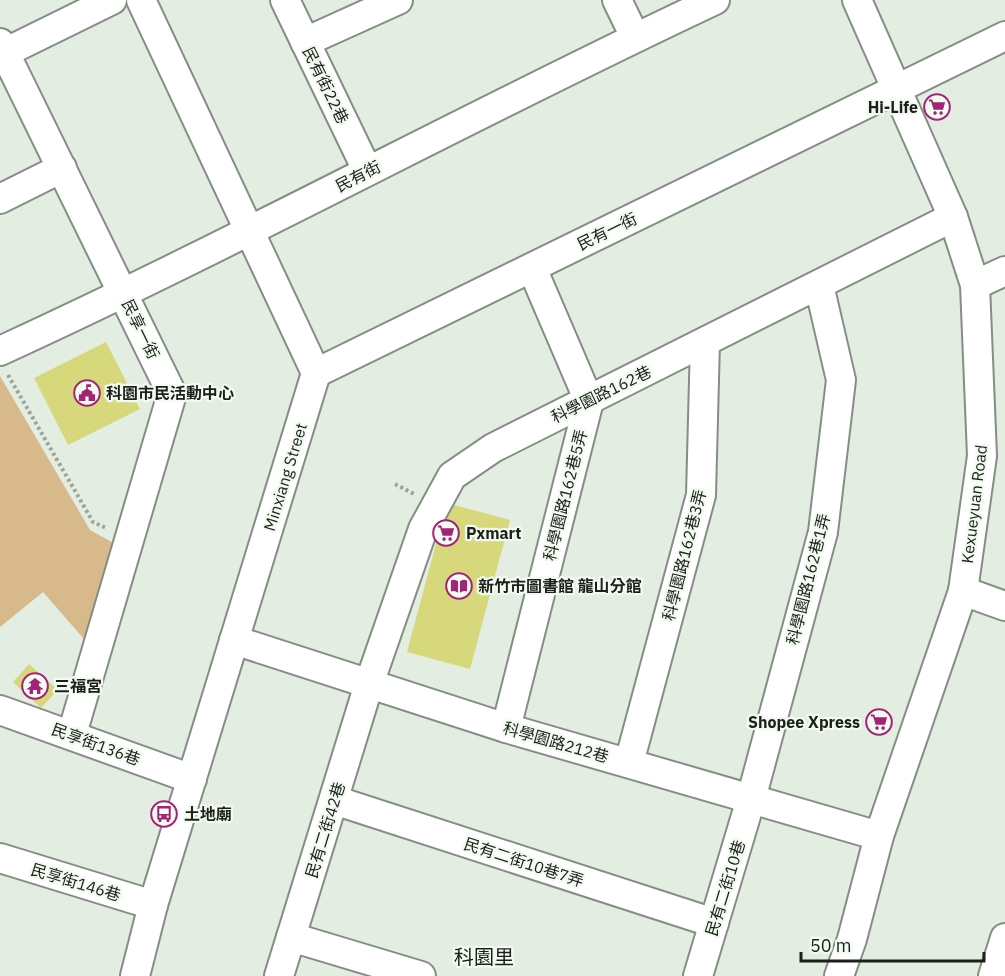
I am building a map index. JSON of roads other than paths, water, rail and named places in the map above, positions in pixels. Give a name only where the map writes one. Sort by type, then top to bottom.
[{"type":"street","points":[[2,50],[112,0]]},
{"type":"street","points":[[141,0],[316,373]]},
{"type":"street","name":"民有街22巷","points":[[285,0],[367,170]]},
{"type":"street","points":[[305,42],[398,0]]},
{"type":"street","points":[[617,0],[635,37]]},
{"type":"street","name":"民有街","points":[[3,361],[124,294],[250,232],[367,170],[635,37],[715,0]]},
{"type":"street","name":"Kexueyuan Road","points":[[839,976],[852,939],[879,836],[963,591],[982,456],[975,285],[953,217],[857,0]]},
{"type":"street","name":"民有一街","points":[[316,373],[1005,36]]},
{"type":"street","name":"民享一街","points":[[2,50],[172,394],[72,734]]},
{"type":"street","points":[[0,199],[62,168]]},
{"type":"street","name":"科學園路162巷","points":[[369,684],[423,529],[452,476],[493,448],[953,217]]},
{"type":"street","points":[[532,268],[589,401]]},
{"type":"street","points":[[975,285],[1005,271]]},
{"type":"street","name":"科學園路162巷1弄","points":[[751,799],[823,532],[842,380],[819,285]]},
{"type":"street","name":"科學園路162巷3弄","points":[[629,763],[701,495],[705,342]]},
{"type":"street","name":"Minxiang Street","points":[[135,976],[153,905],[316,373]]},
{"type":"street","name":"科學園路162巷5弄","points":[[506,728],[589,401]]},
{"type":"street","points":[[963,591],[1005,606]]},
{"type":"street","name":"科學園路212巷","points":[[234,640],[506,728],[879,836]]},
{"type":"street","name":"民有二街42巷","points":[[279,976],[369,684]]},
{"type":"street","name":"民享街136巷","points":[[0,710],[192,779]]},
{"type":"street","name":"民有二街10巷","points":[[698,976],[751,799]]},
{"type":"street","name":"民有二街10巷7弄","points":[[334,800],[714,923]]},
{"type":"street","name":"民享街146巷","points":[[0,858],[153,905]]},
{"type":"street","points":[[291,937],[421,976]]},
{"type":"street","points":[[993,976],[1005,938]]},
{"type":"place","name":"Hi-Life","points":[[937,107]]},
{"type":"place","name":"科園市民活動中心","points":[[87,393]]},
{"type":"place","name":"Pxmart","points":[[446,533]]},
{"type":"place","name":"新竹市圖書館 龍山分館","points":[[459,586]]},
{"type":"place","name":"三福宮","points":[[35,686]]},
{"type":"place","name":"Shopee Xpress","points":[[879,722]]},
{"type":"place","name":"土地廟","points":[[164,814]]},
{"type":"district","name":"科園里","points":[[484,957]]}]
